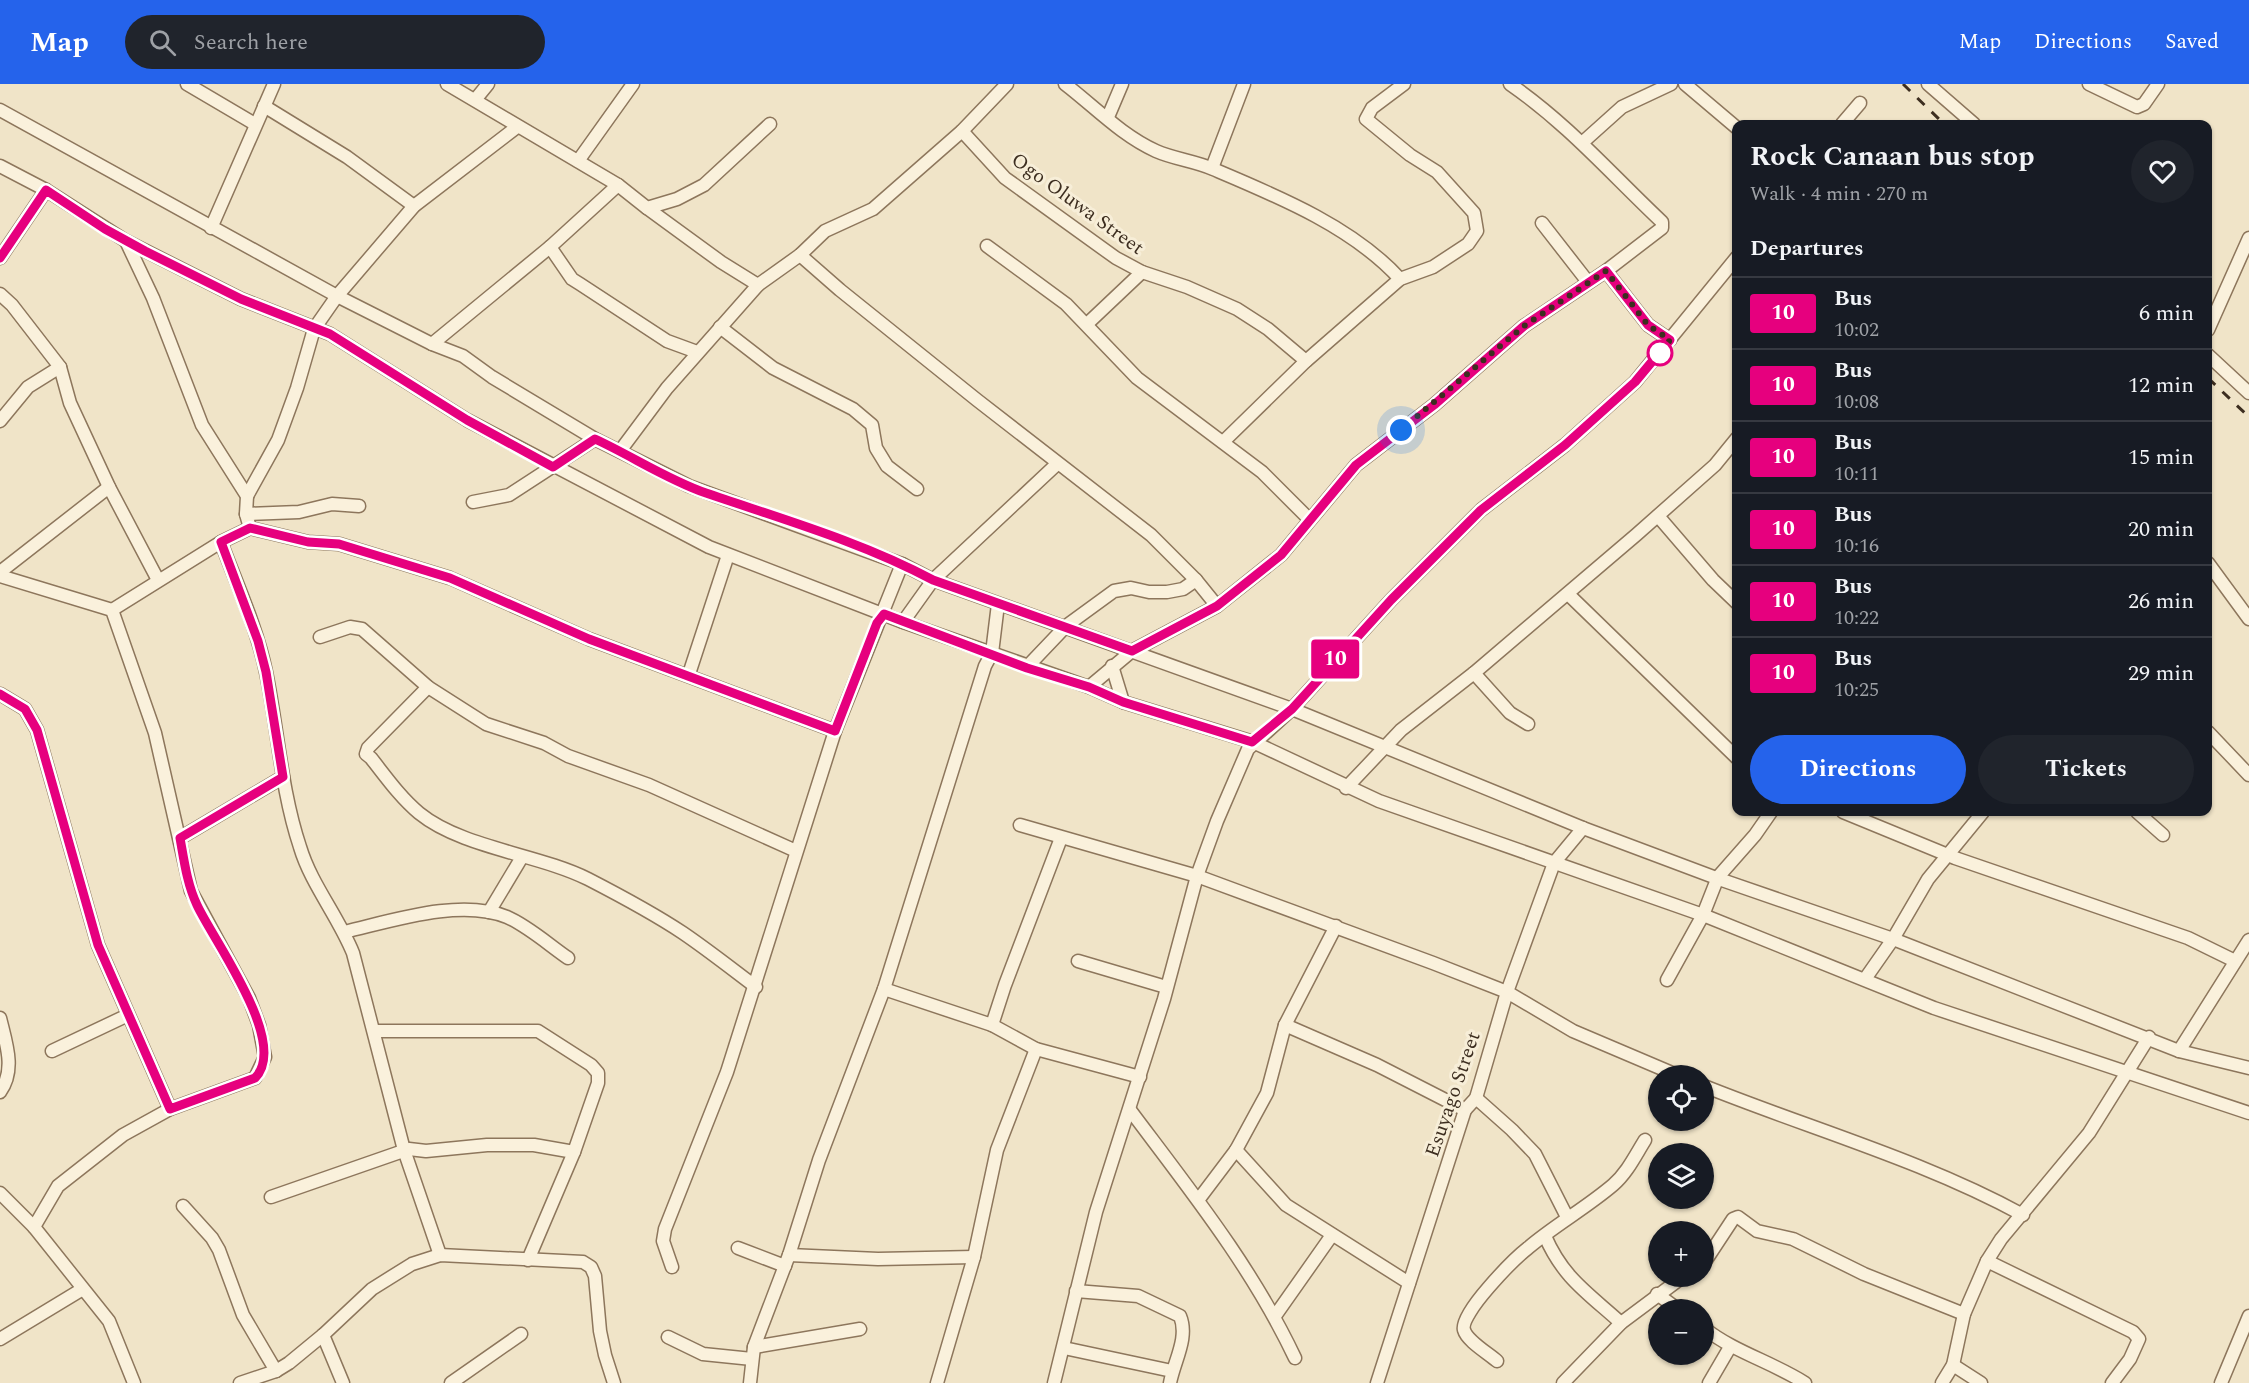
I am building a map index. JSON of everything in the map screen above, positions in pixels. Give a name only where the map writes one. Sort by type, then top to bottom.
[{"type":"street","points":[[187,84],[255,124]]},
{"type":"street","points":[[211,228],[274,84]]},
{"type":"street","points":[[447,84],[618,185],[721,262],[759,285]]},
{"type":"street","points":[[475,100],[488,84]]},
{"type":"street","points":[[578,161],[633,84]]},
{"type":"street","points":[[620,451],[697,352],[759,285],[800,255],[825,231],[873,209],[962,131],[1007,84]]},
{"type":"street","points":[[1065,84],[1108,117],[1120,131],[1156,151],[1212,168],[1329,223],[1380,256],[1400,279]]},
{"type":"street","points":[[1108,117],[1122,84]]},
{"type":"street","points":[[1212,168],[1244,84]]},
{"type":"street","points":[[1223,442],[1306,361],[1400,279],[1433,267],[1468,244],[1477,231],[1474,213],[1437,172],[1410,154],[1366,118],[1372,108],[1404,84]]},
{"type":"street","points":[[1089,687],[1132,651],[1217,606],[1281,555],[1293,545],[1309,519],[1356,465],[1434,405],[1524,326],[1606,271],[1662,228],[1662,222],[1617,179],[1583,142],[1549,111],[1510,84]]},
{"type":"street","points":[[1583,142],[1622,107],[1671,84]]},
{"type":"street","points":[[1685,84],[1732,124]]},
{"type":"street","points":[[1929,84],[1970,120]]},
{"type":"street","points":[[2089,84],[2140,107],[2158,84]]},
{"type":"street","points":[[1845,120],[1860,103]]},
{"type":"street","points":[[264,106],[347,157],[414,206]]},
{"type":"street","points":[[0,110],[337,296],[432,344],[463,356],[492,377],[595,439],[706,493],[746,505],[902,564],[933,580],[998,604],[1066,626],[1292,709],[1385,745],[1583,828],[1719,879],[1893,939],[2180,1051],[2249,1068]]},
{"type":"street","points":[[647,208],[677,199],[704,185],[770,124]]},
{"type":"street","points":[[250,528],[246,514],[247,496],[278,440],[297,388],[314,328],[337,296],[414,206],[517,127]]},
{"type":"street","name":"Ogo Oluwa Street","points":[[962,131],[1005,178],[1089,240],[1142,272],[1187,286],[1237,309],[1268,328],[1306,361]]},
{"type":"street","points":[[0,166],[46,190],[126,241],[241,299],[341,340],[467,420],[553,467],[728,555],[1027,668],[1089,687],[1123,702],[1252,742],[1346,788],[1703,915],[1935,1008],[2249,1113]]},
{"type":"street","points":[[432,344],[550,247],[618,185]]},
{"type":"street","points":[[0,258],[46,190]]},
{"type":"street","points":[[1542,223],[1588,282]]},
{"type":"street","points":[[2212,321],[2249,239]]},
{"type":"street","points":[[126,241],[153,298],[202,425],[247,496]]},
{"type":"street","points":[[987,246],[1066,304],[1149,388],[1262,472],[1309,519]]},
{"type":"street","points":[[550,247],[572,279],[667,341],[697,352]]},
{"type":"street","points":[[800,255],[840,290],[1057,464],[1151,535],[1196,580],[1217,606]]},
{"type":"street","points":[[1054,1383],[1096,1212],[1131,1110],[1197,876],[1217,821],[1252,742],[1292,709],[1358,634],[1481,510],[1565,445],[1635,382],[1732,263]]},
{"type":"street","points":[[1606,271],[1648,325],[1670,340]]},
{"type":"street","points":[[1087,324],[1142,272]]},
{"type":"street","points":[[0,294],[12,305],[60,367],[70,403],[109,487],[158,580]]},
{"type":"street","points":[[720,327],[773,368],[853,409],[872,425],[876,448],[887,466],[917,489]]},
{"type":"street","points":[[2212,359],[2249,393]]},
{"type":"street","points":[[0,421],[28,387],[60,367]]},
{"type":"street","points":[[473,502],[508,495],[595,439]]},
{"type":"street","points":[[1346,788],[1385,745],[1474,673],[1658,516],[1715,465],[1732,444]]},
{"type":"street","points":[[903,622],[933,580],[1057,464]]},
{"type":"street","points":[[0,574],[109,487]]},
{"type":"street","points":[[246,514],[298,512],[332,504],[359,506]]},
{"type":"street","points":[[1658,516],[1713,580],[1732,598]]},
{"type":"street","points":[[112,610],[221,542],[250,528],[308,542],[339,544],[450,578],[589,639],[690,674],[835,731]]},
{"type":"street","points":[[221,542],[258,641],[266,672],[283,777],[303,856],[344,932],[374,1031],[404,1150],[440,1255]]},
{"type":"street","points":[[690,674],[728,555]]},
{"type":"street","points":[[672,1267],[663,1241],[665,1229],[727,1072],[756,987],[796,851],[835,731],[877,623],[884,614],[902,564]]},
{"type":"street","points":[[2212,568],[2249,619]]},
{"type":"street","points":[[0,574],[112,610]]},
{"type":"street","points":[[1027,668],[1066,626],[1114,591],[1131,588],[1149,592],[1167,592],[1183,589],[1196,580]]},
{"type":"street","points":[[1568,594],[1732,753]]},
{"type":"street","points":[[750,1383],[753,1353],[787,1260],[819,1160],[884,989],[952,767],[985,666],[992,653],[998,604]]},
{"type":"street","points":[[34,1227],[58,1186],[123,1135],[170,1109],[255,1078],[265,1057],[259,1025],[249,998],[191,891],[154,733],[112,610]]},
{"type":"street","points":[[320,637],[350,627],[362,629],[428,687],[486,724],[544,743],[568,756],[649,785],[796,851]]},
{"type":"street","points":[[1112,666],[1123,702]]},
{"type":"street","points":[[1474,673],[1510,713],[1528,724]]},
{"type":"street","points":[[428,687],[368,748],[366,754],[420,814],[443,827],[522,857],[555,865],[586,879],[682,932],[756,987]]},
{"type":"street","points":[[0,694],[25,709],[37,730],[98,945],[170,1109]]},
{"type":"street","points":[[2212,736],[2246,766]]},
{"type":"street","points":[[180,838],[283,777]]},
{"type":"street","points":[[1667,980],[1703,915],[1719,879],[1767,816]]},
{"type":"street","points":[[1853,816],[1946,854],[2188,938],[2235,961]]},
{"type":"street","points":[[1865,979],[1893,939],[1928,879],[1946,854],[1979,816]]},
{"type":"street","points":[[2142,816],[2163,836]]},
{"type":"street","points":[[1020,825],[1197,876],[1336,926],[1507,992],[1573,1031],[1653,1065]]},
{"type":"street","name":"Esuyago Street","points":[[1377,1383],[1465,1110],[1476,1098],[1507,992],[1554,863],[1583,828]]},
{"type":"street","points":[[993,1025],[1005,985],[1061,838]]},
{"type":"street","points":[[489,912],[522,857]]},
{"type":"street","points":[[344,932],[438,911],[489,912],[508,918],[568,958]]},
{"type":"street","points":[[1199,1199],[1236,1150],[1267,1093],[1285,1025],[1336,926]]},
{"type":"street","points":[[2180,1051],[2249,940]]},
{"type":"street","points":[[1078,961],[1166,987]]},
{"type":"street","points":[[884,989],[993,1025],[1036,1050],[1140,1077]]},
{"type":"street","points":[[52,1051],[128,1015]]},
{"type":"street","points":[[0,1018],[10,1068],[8,1081],[0,1092]]},
{"type":"street","points":[[1285,1025],[1377,1065],[1465,1110]]},
{"type":"street","points":[[374,1031],[531,1031],[543,1034],[591,1065],[598,1073],[598,1083],[574,1152],[528,1260]]},
{"type":"street","points":[[1942,1383],[1953,1365],[1964,1314],[1987,1261],[2001,1239],[2024,1215],[2089,1133],[2149,1037]]},
{"type":"street","points":[[937,1383],[974,1257],[997,1150],[1036,1050]]},
{"type":"street","points":[[1714,1090],[1906,1160],[1978,1191],[2024,1215]]},
{"type":"street","points":[[1476,1098],[1535,1154],[1567,1217]]},
{"type":"street","points":[[1131,1110],[1199,1199],[1275,1316],[1295,1358]]},
{"type":"street","points":[[1497,1361],[1466,1335],[1463,1328],[1465,1320],[1484,1292],[1523,1252],[1567,1217],[1614,1185],[1627,1170],[1645,1140]]},
{"type":"street","points":[[271,1197],[404,1150],[534,1145],[574,1152]]},
{"type":"street","points":[[1236,1150],[1286,1205],[1409,1283]]},
{"type":"street","points":[[0,1193],[34,1227],[81,1290],[109,1321],[134,1383]]},
{"type":"street","points":[[183,1206],[212,1238],[243,1315],[276,1371]]},
{"type":"street","points":[[1714,1248],[1733,1219],[1738,1217],[1757,1231],[1793,1239],[1864,1274],[1964,1314]]},
{"type":"street","points":[[1275,1316],[1332,1235]]},
{"type":"street","points":[[1545,1236],[1563,1270],[1621,1323]]},
{"type":"street","points":[[738,1248],[787,1260],[974,1257]]},
{"type":"street","points":[[240,1383],[276,1371],[323,1335],[384,1279],[412,1264],[440,1255],[583,1262],[591,1267],[595,1276],[604,1355],[615,1383]]},
{"type":"street","points":[[1987,1261],[2133,1332],[2139,1339],[2130,1359],[2112,1383]]},
{"type":"street","points":[[1563,1383],[1621,1323],[1668,1287]]},
{"type":"street","points":[[0,1339],[81,1290]]},
{"type":"street","points":[[1064,1348],[1171,1377],[1181,1345],[1184,1325],[1180,1316],[1138,1296],[1076,1291]]},
{"type":"street","points":[[1657,1294],[1664,1299]]},
{"type":"street","points":[[2221,1383],[2249,1316]]},
{"type":"street","points":[[668,1337],[703,1354],[753,1353],[860,1329]]},
{"type":"street","points":[[451,1383],[521,1334]]},
{"type":"street","points":[[323,1335],[343,1383]]},
{"type":"street","points":[[1714,1335],[1730,1347],[1780,1367],[1804,1383]]},
{"type":"street","points":[[1709,1383],[1730,1347]]},
{"type":"street","points":[[1953,1365],[1982,1383]]},
{"type":"railway","points":[[1903,84],[1940,120]]},
{"type":"railway","points":[[2212,382],[2249,417]]},
{"type":"bus line","name":"10","points":[[0,258],[46,190],[105,229],[145,251],[241,299],[341,340],[467,420],[553,467],[595,439],[706,493],[746,505],[902,564],[933,580],[1132,651],[1217,606],[1281,555],[1293,545],[1309,519],[1356,465],[1434,405],[1524,326],[1606,271],[1648,325],[1670,340],[1635,382],[1565,445],[1481,510],[1333,661],[1292,709],[1252,742],[1123,702],[1089,687],[1027,668],[884,614],[877,623],[835,731],[690,674],[589,639],[450,578],[339,544],[308,542],[250,528],[221,542],[258,641],[266,672],[283,777],[180,838],[191,891],[255,1011],[265,1057],[260,1074],[255,1078],[170,1109],[98,945],[37,730],[25,709],[11,698],[0,694]]},
{"type":"route","points":[[1401,430],[1434,405],[1524,326],[1606,271],[1648,325],[1670,340],[1660,353]]}]
